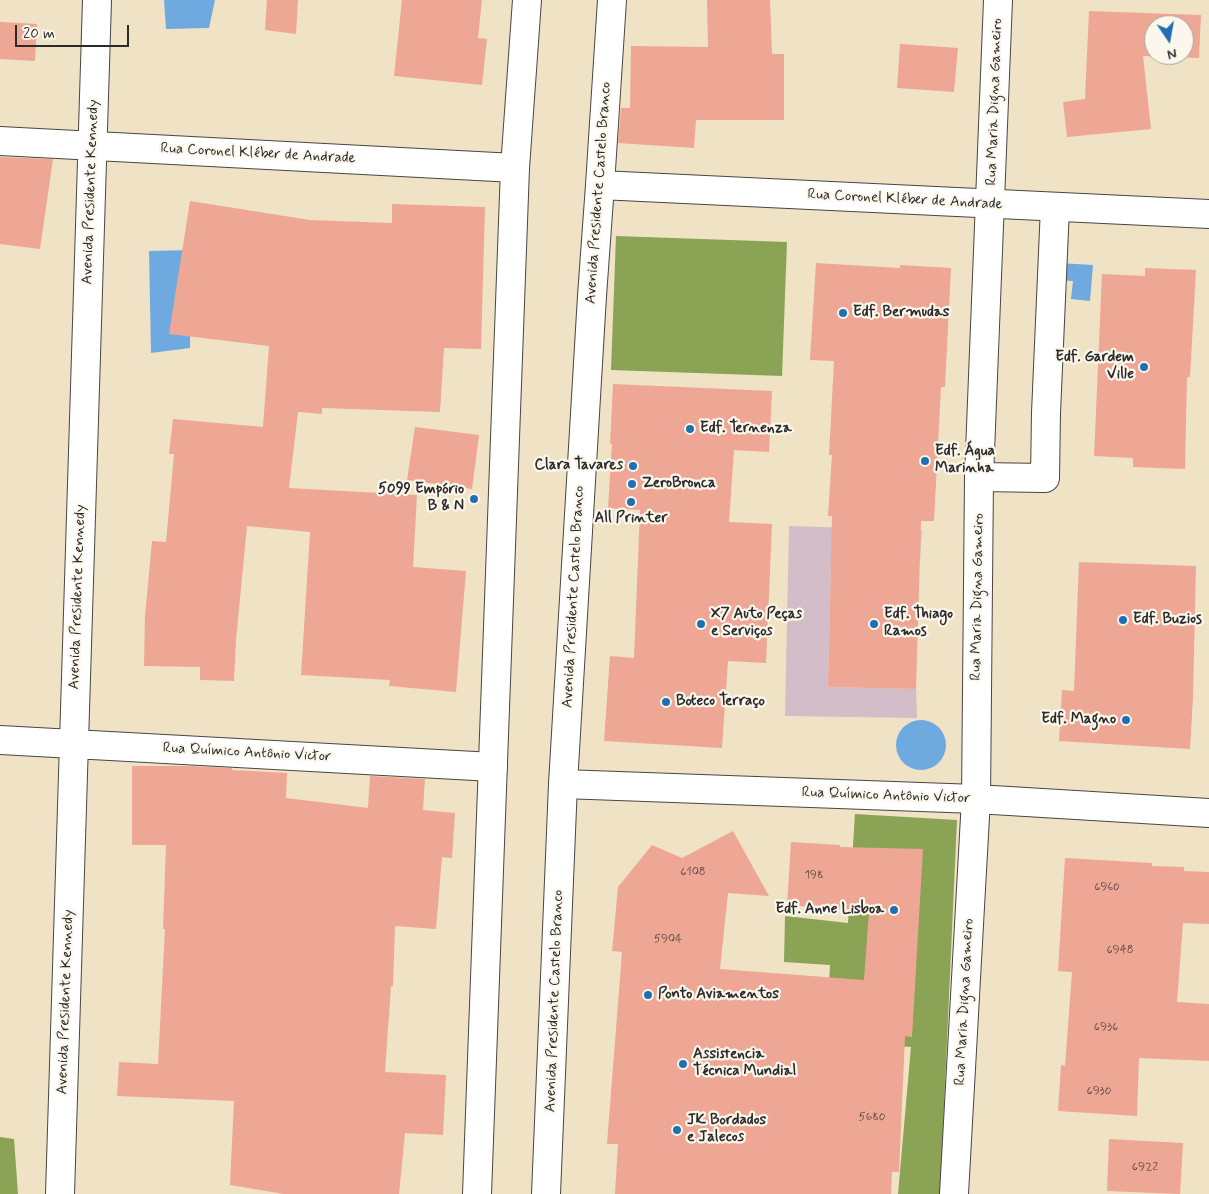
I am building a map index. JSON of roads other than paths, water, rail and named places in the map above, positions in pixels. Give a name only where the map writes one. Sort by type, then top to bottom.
[{"type":"street","name":"Avenida Presidente Kennedy","points":[[60,1194],[97,0]]},
{"type":"street","points":[[477,1194],[515,168],[526,0]]},
{"type":"street","name":"Avenida Presidente Castelo Branco","points":[[546,1194],[564,784],[591,306],[612,0]]},
{"type":"street","name":"Rua Maria Digna Gameiro","points":[[954,1194],[976,799],[979,477],[998,0]]},
{"type":"street","name":"Rua Coronel Kléber de Andrade","points":[[0,141],[515,168]]},
{"type":"street","name":"Rua Coronel Kléber de Andrade","points":[[600,184],[1054,208],[1209,214]]},
{"type":"street","points":[[979,477],[1046,478],[1046,413],[1054,208]]},
{"type":"street","name":"Rua Químico Antônio Victor","points":[[0,740],[493,767]]},
{"type":"street","name":"Rua Químico Antônio Victor","points":[[564,784],[976,799],[1209,814]]},
{"type":"water","points":[[164,0],[215,0],[209,28],[166,29]]},
{"type":"water","points":[[191,250],[190,348],[151,353],[149,251]]},
{"type":"water","points":[[1058,263],[1093,265],[1090,301],[1071,299],[1073,281],[1056,280]]},
{"type":"water","points":[[916,720],[926,720],[939,727],[946,740],[946,750],[939,763],[926,770],[916,770],[907,766],[900,759],[896,750],[896,740],[900,731],[907,724]]},
{"type":"place","name":"Edf. Bermudas","points":[[843,313]]},
{"type":"place","name":"Edf. Gardem Ville","points":[[1144,367]]},
{"type":"place","name":"Edf. Ternenza","points":[[690,429]]},
{"type":"place","name":"Edf. Água Marinha","points":[[925,461]]},
{"type":"place","name":"Clara Tavares","points":[[633,466]]},
{"type":"place","name":"ZeroBronca","points":[[632,484]]},
{"type":"place","name":"5099 Empório B & N","points":[[474,499]]},
{"type":"place","name":"All Printer","points":[[631,502]]},
{"type":"place","name":"Edf. Buzios","points":[[1123,620]]},
{"type":"place","name":"X7 Auto Peças e Serviços","points":[[701,624]]},
{"type":"place","name":"Edf. Thiago Ramos","points":[[874,624]]},
{"type":"place","name":"Boteco Terraço","points":[[666,702]]},
{"type":"place","name":"Edf. Magno","points":[[1126,720]]},
{"type":"place","name":"Edf. Anne Lisboa","points":[[894,910]]},
{"type":"place","name":"Ponto Aviamentos","points":[[648,995]]},
{"type":"place","name":"Assistencia Técnica Mundial","points":[[683,1064]]},
{"type":"place","name":"JK Bordados e Jalecos","points":[[677,1130]]}]
